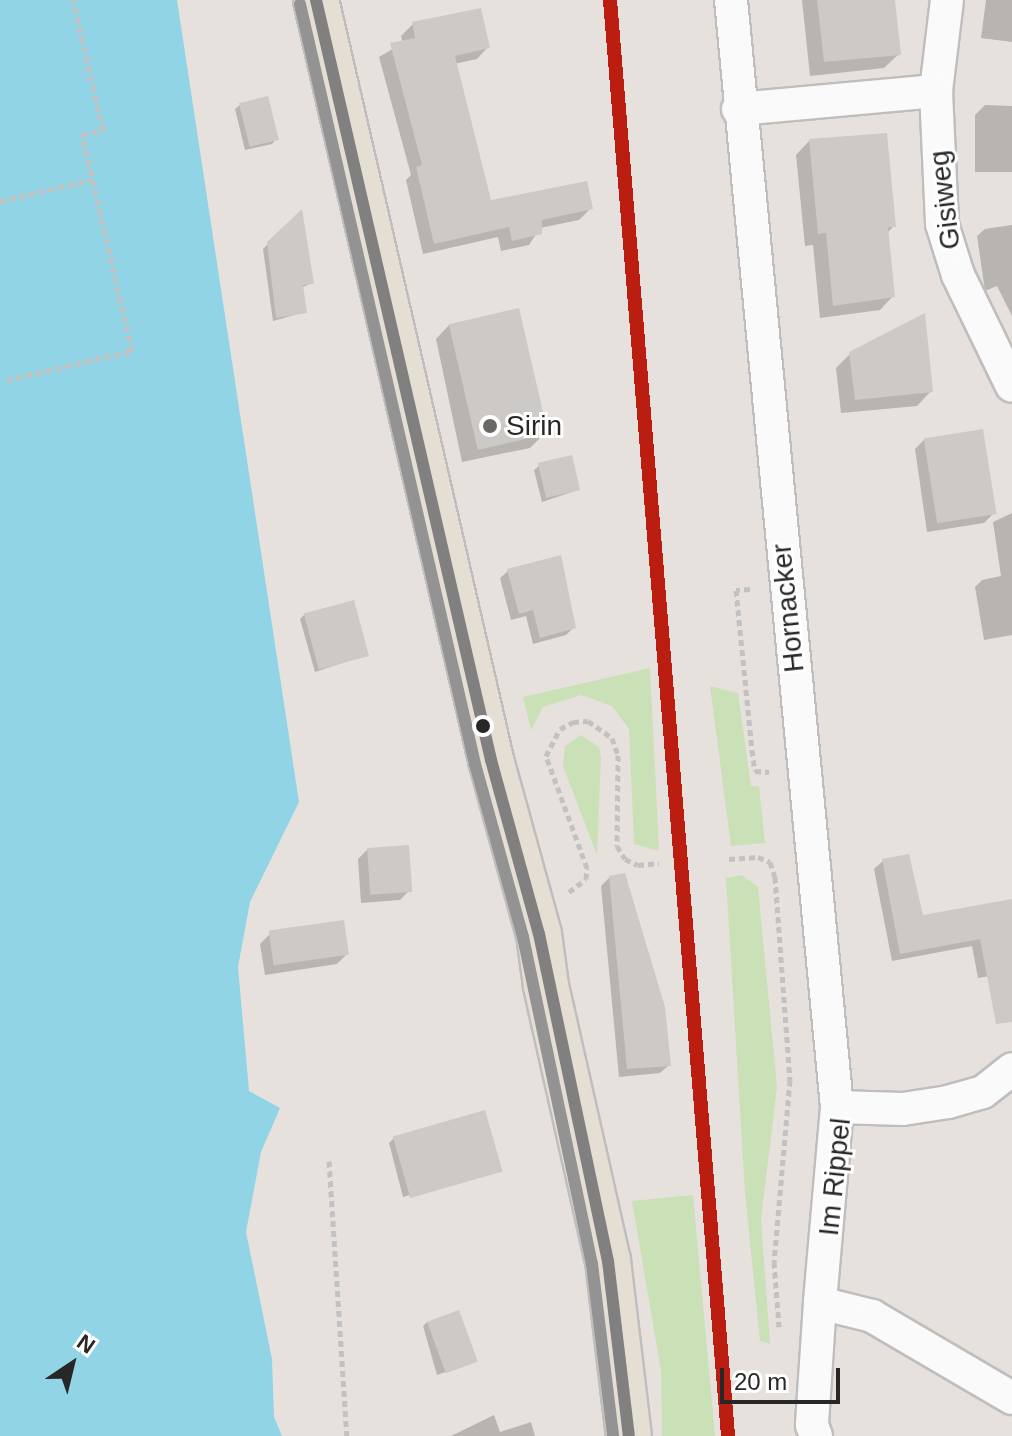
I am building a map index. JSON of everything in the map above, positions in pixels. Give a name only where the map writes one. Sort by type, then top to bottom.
[{"type":"main road","points":[[316,0],[491,760],[524,876],[608,1261],[629,1436]]},
{"type":"street","name":"Hornacker","points":[[731,0],[738,109],[837,1107]]},
{"type":"street","name":"Gisiweg","points":[[947,0],[936,91],[947,248],[1012,386]]},
{"type":"street","points":[[738,109],[936,91]]},
{"type":"street","name":"Im Rippel","points":[[814,1431],[820,1303],[837,1107],[903,1109],[948,1102],[983,1092],[1012,1069]]},
{"type":"street","points":[[820,1303],[872,1316],[1012,1398]]},
{"type":"path","points":[[7,380],[132,351],[82,135],[103,130],[73,0]]},
{"type":"path","points":[[0,201],[92,180]]},
{"type":"path","points":[[770,773],[755,771],[736,590],[785,586]]},
{"type":"path","points":[[524,876],[559,868],[567,894],[586,879],[546,756],[550,741],[573,722],[588,721],[612,738],[618,755],[617,846],[625,859],[638,865],[659,863]]},
{"type":"path","points":[[775,854],[770,862],[790,1080],[774,1262],[779,1328],[784,1341],[817,1347]]},
{"type":"path","points":[[729,859],[758,857],[770,862]]},
{"type":"path","points":[[329,1161],[347,1436]]},
{"type":"green space","points":[[650,668],[659,851],[634,844],[629,729],[612,706],[581,695],[543,707],[531,730],[523,697]]},
{"type":"green space","points":[[710,686],[738,693],[751,786],[759,786],[765,843],[731,846]]},
{"type":"green space","points":[[581,735],[599,747],[601,757],[597,855],[563,766],[565,746]]},
{"type":"green space","points":[[742,875],[758,887],[777,1087],[761,1219],[770,1344],[760,1341],[745,1193],[726,878]]},
{"type":"green space","points":[[693,1195],[715,1436],[662,1436],[661,1371],[632,1201]]},
{"type":"water","points":[[0,0],[177,0],[299,802],[250,902],[238,967],[249,1091],[280,1108],[261,1152],[246,1232],[272,1359],[274,1417],[282,1436],[0,1436]]},
{"type":"building","points":[[817,0],[895,0],[901,55],[824,62]]},
{"type":"building","points":[[481,8],[490,48],[455,56],[491,200],[587,181],[593,209],[542,220],[542,234],[512,241],[509,227],[434,244],[416,167],[422,165],[390,43],[415,38],[412,22]]},
{"type":"building","points":[[268,96],[279,140],[250,147],[239,103]]},
{"type":"building","points":[[887,133],[896,227],[888,227],[895,297],[833,306],[826,233],[818,234],[809,139]]},
{"type":"building","points":[[302,209],[314,284],[303,285],[307,313],[276,318],[267,242]]},
{"type":"building","points":[[519,308],[548,434],[478,450],[449,324]]},
{"type":"building","points":[[925,313],[933,392],[855,400],[849,352]]},
{"type":"building","points":[[983,429],[996,514],[937,523],[924,438]]},
{"type":"building","points":[[572,455],[580,490],[546,498],[538,463]]},
{"type":"building","points":[[561,555],[576,628],[540,638],[533,610],[519,614],[507,569]]},
{"type":"building","points":[[354,600],[369,656],[319,669],[304,613]]},
{"type":"building","points":[[409,845],[412,892],[370,895],[367,848]]},
{"type":"building","points":[[909,854],[923,915],[1012,899],[1012,1022],[996,1024],[980,939],[900,954],[882,859]]},
{"type":"building","points":[[625,873],[665,1007],[671,1066],[627,1069],[609,876]]},
{"type":"building","points":[[344,920],[349,955],[274,965],[269,931]]},
{"type":"building","points":[[485,1110],[503,1172],[410,1198],[393,1136]]},
{"type":"building","points":[[459,1310],[478,1362],[446,1373],[427,1322]]},
{"type":"transit line","points":[[316,0],[491,760],[539,934],[608,1261],[629,1436]]},
{"type":"transit line","points":[[610,0],[728,1436]]},
{"type":"transit line","points":[[300,4],[475,764],[523,937],[592,1264],[613,1436]]},
{"type":"place","name":"Sirin","points":[[490,426]]}]
